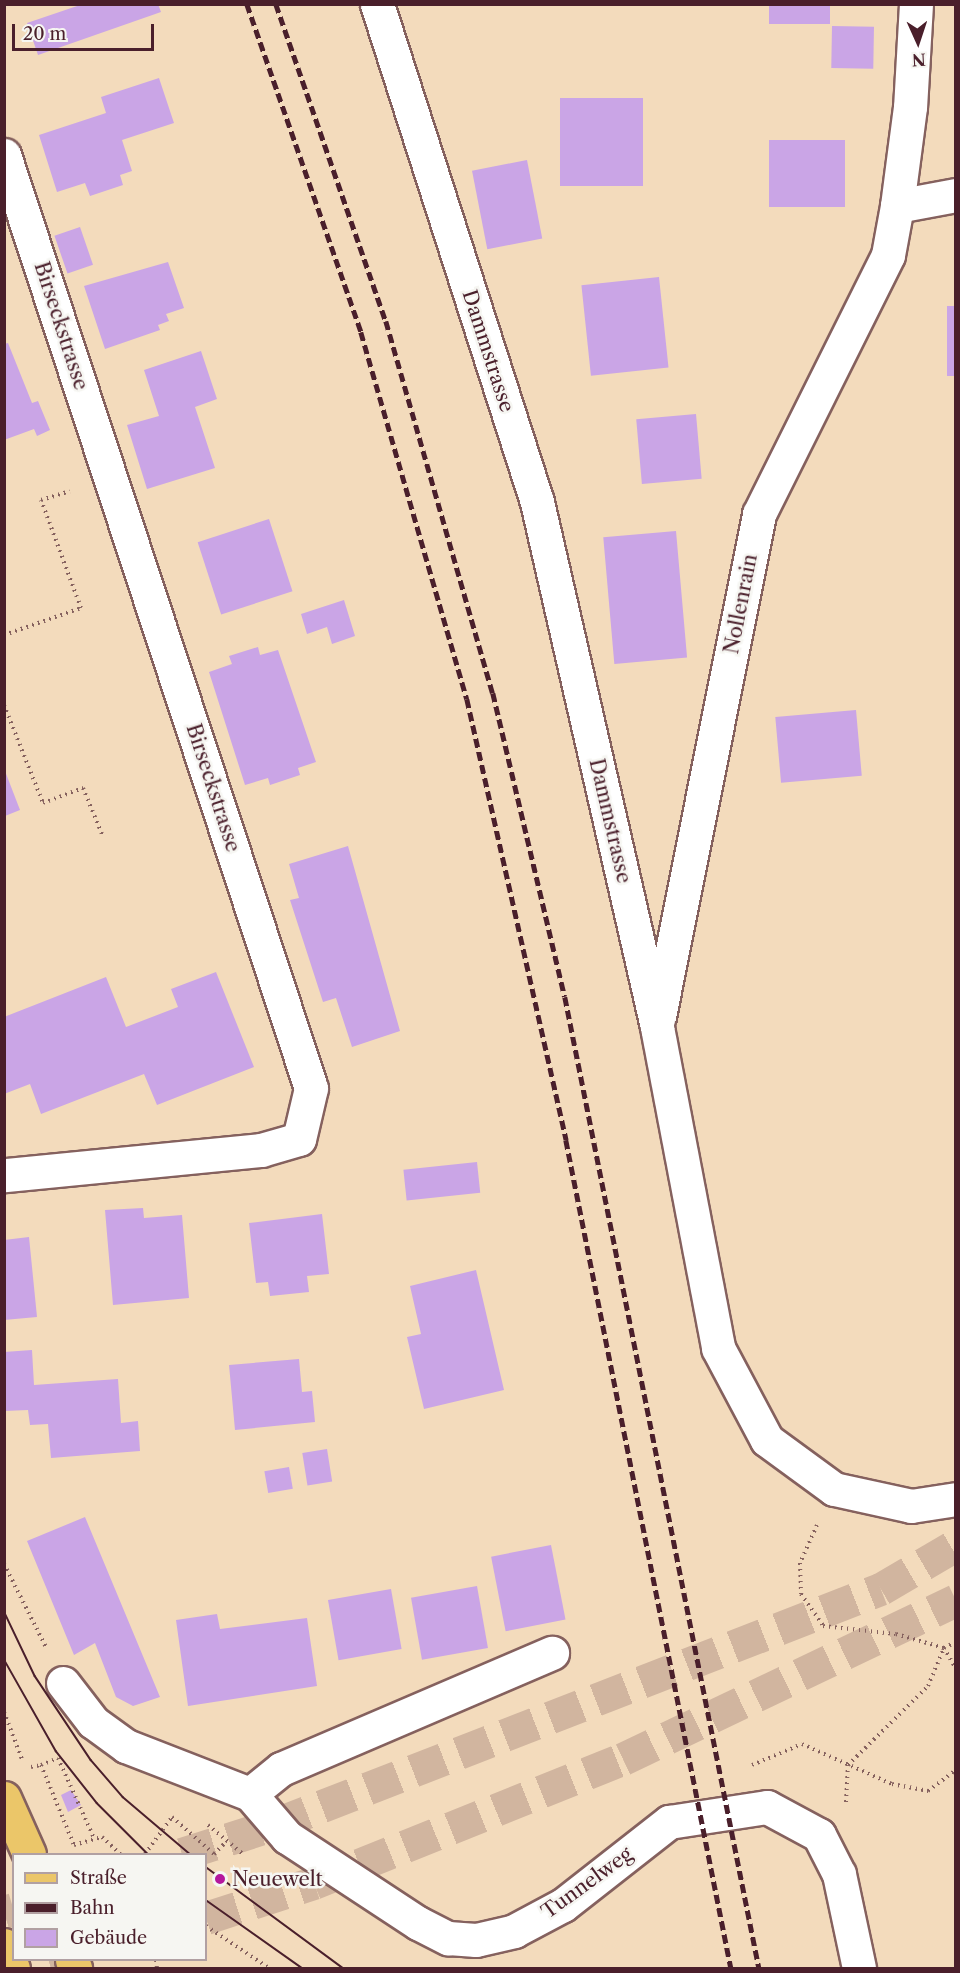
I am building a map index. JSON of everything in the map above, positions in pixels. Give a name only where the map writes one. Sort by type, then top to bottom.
[{"type":"main road","points":[[4,1798],[29,1853]]},
{"type":"main road","points":[[4,1839],[18,1853]]},
{"type":"main road","points":[[4,1945],[14,1968]]},
{"type":"street","name":"Dammstrasse","points":[[377,4],[537,502],[657,1027],[718,1348],[767,1440],[834,1489],[910,1506],[956,1499]]},
{"type":"street","name":"Nollenrain","points":[[657,1027],[759,514],[888,255],[910,107],[916,4]]},
{"type":"street","name":"Birseckstrasse","points":[[4,155],[311,1088],[299,1138],[261,1150],[4,1175]]},
{"type":"street","points":[[897,206],[956,195]]},
{"type":"street","points":[[250,1794],[280,1769],[552,1653]]},
{"type":"street","name":"Tunnelweg","points":[[63,1683],[93,1722],[126,1746],[250,1794],[287,1838],[418,1923],[448,1938],[476,1940],[514,1931],[563,1905],[669,1822],[767,1807],[819,1835],[839,1874],[859,1968]]},
{"type":"path","points":[[4,634],[81,608],[41,500],[111,478]]},
{"type":"path","points":[[4,705],[43,803],[83,788],[102,834]]},
{"type":"path","points":[[834,1489],[800,1563],[801,1594],[823,1626],[896,1634],[944,1648],[956,1669]]},
{"type":"path","points":[[4,1564],[63,1683]]},
{"type":"path","points":[[848,1765],[928,1686],[944,1648],[956,1642]]},
{"type":"path","points":[[4,1712],[26,1768],[58,1758],[94,1838]]},
{"type":"path","points":[[41,1765],[74,1845],[102,1837],[119,1853]]},
{"type":"path","points":[[146,1853],[172,1816],[214,1854],[227,1841],[206,1823]]},
{"type":"path","points":[[207,1927],[269,1968]]},
{"type":"building","points":[[83,4],[158,4],[161,12],[38,55],[27,23]]},
{"type":"building","points":[[769,4],[830,4],[830,24],[769,24]]},
{"type":"building","points":[[832,26],[874,27],[873,69],[831,68]]},
{"type":"building","points":[[159,78],[174,123],[122,140],[132,171],[120,175],[123,185],[90,196],[85,183],[57,192],[39,135],[106,113],[101,97]]},
{"type":"building","points":[[560,98],[643,98],[643,186],[560,186]]},
{"type":"building","points":[[769,140],[845,140],[845,207],[769,207]]},
{"type":"building","points":[[527,160],[542,239],[487,249],[472,171]]},
{"type":"building","points":[[80,227],[93,265],[67,274],[54,236]]},
{"type":"building","points":[[168,262],[184,308],[166,314],[169,321],[158,325],[160,330],[105,349],[84,286]]},
{"type":"building","points":[[659,277],[669,368],[591,376],[581,285]]},
{"type":"building","points":[[947,306],[956,306],[956,376],[947,376]]},
{"type":"building","points":[[8,343],[32,403],[38,401],[50,430],[37,436],[34,429],[4,440],[4,344]]},
{"type":"building","points":[[201,351],[217,399],[195,407],[215,468],[147,489],[127,425],[159,416],[144,370]]},
{"type":"building","points":[[696,414],[702,479],[642,484],[636,419]]},
{"type":"building","points":[[269,519],[292,591],[221,614],[198,542]]},
{"type":"building","points":[[676,531],[687,658],[614,664],[603,537]]},
{"type":"building","points":[[344,600],[355,636],[332,644],[327,627],[307,634],[301,614]]},
{"type":"building","points":[[258,647],[260,655],[278,650],[316,762],[298,768],[300,775],[270,785],[268,778],[245,785],[209,672],[232,664],[229,656]]},
{"type":"building","points":[[856,710],[862,776],[781,783],[775,717]]},
{"type":"building","points":[[5,771],[20,810],[5,816]]},
{"type":"building","points":[[348,846],[400,1031],[352,1047],[336,998],[323,1002],[290,900],[299,898],[289,864]]},
{"type":"building","points":[[216,972],[254,1067],[157,1105],[144,1074],[41,1114],[30,1084],[4,1094],[4,1017],[106,977],[126,1027],[178,1007],[171,989]]},
{"type":"building","points":[[477,1162],[480,1193],[407,1201],[403,1170]]},
{"type":"building","points":[[143,1208],[144,1218],[182,1215],[189,1298],[113,1305],[105,1210]]},
{"type":"building","points":[[322,1214],[329,1274],[307,1276],[309,1292],[270,1296],[268,1282],[256,1283],[249,1223]]},
{"type":"building","points":[[29,1237],[37,1317],[4,1320],[4,1240]]},
{"type":"building","points":[[476,1270],[504,1390],[424,1409],[407,1337],[421,1334],[410,1286]]},
{"type":"building","points":[[32,1350],[34,1385],[118,1379],[121,1423],[138,1421],[140,1451],[51,1458],[48,1424],[30,1425],[28,1410],[4,1411],[4,1352]]},
{"type":"building","points":[[299,1359],[302,1392],[312,1391],[315,1422],[235,1430],[229,1365]]},
{"type":"building","points":[[327,1449],[332,1482],[307,1486],[302,1453]]},
{"type":"building","points":[[289,1467],[293,1489],[268,1493],[264,1471]]},
{"type":"building","points":[[85,1517],[160,1697],[133,1706],[116,1697],[95,1643],[74,1655],[27,1541]]},
{"type":"building","points":[[551,1545],[566,1620],[506,1631],[491,1557]]},
{"type":"building","points":[[477,1586],[488,1648],[422,1660],[411,1598]]},
{"type":"building","points":[[391,1589],[402,1649],[339,1660],[328,1600]]},
{"type":"building","points":[[217,1614],[220,1629],[307,1618],[317,1686],[188,1706],[176,1620]]},
{"type":"building","points":[[71,1790],[81,1805],[68,1812],[61,1795]]},
{"type":"tunnel","points":[[185,1853],[276,1824],[881,1589],[956,1545]]},
{"type":"tunnel","points":[[207,1918],[314,1883],[623,1759],[956,1600]]},
{"type":"tunnel","points":[[4,1912],[12,1910]]},
{"type":"tunnel","points":[[51,1968],[72,1961]]},
{"type":"tram line","points":[[4,1611],[35,1676],[91,1760],[123,1797],[189,1853]]},
{"type":"tram line","points":[[4,1659],[56,1751],[97,1803],[147,1853]]},
{"type":"tram line","points":[[207,1868],[343,1968]]},
{"type":"tram line","points":[[207,1901],[302,1968]]},
{"type":"railway","points":[[247,4],[361,332],[467,699],[566,1140],[731,1968]]},
{"type":"railway","points":[[276,4],[386,321],[493,693],[565,997],[759,1968]]},
{"type":"place","name":"Neuewelt","points":[[220,1879]]}]
